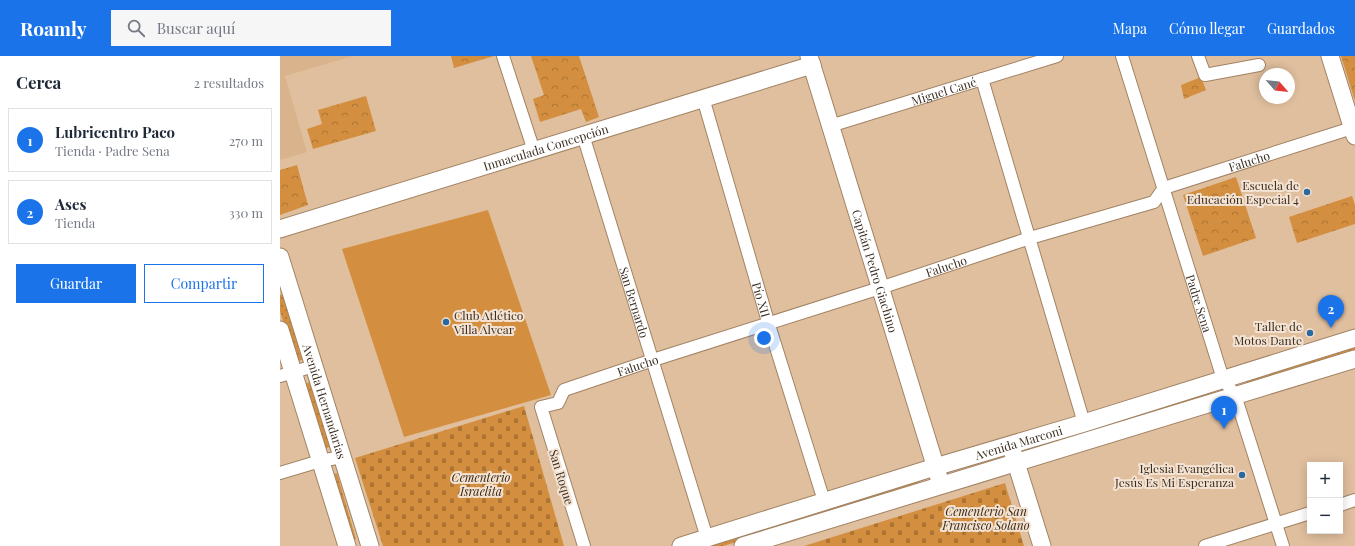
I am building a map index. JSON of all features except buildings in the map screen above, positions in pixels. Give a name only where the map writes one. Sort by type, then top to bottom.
[{"type":"main road","points":[[1330,56],[1354,132]]},
{"type":"main road","name":"Inmaculada Concepción","points":[[280,229],[703,98],[810,61]]},
{"type":"main road","name":"Capitán Pedro Giachino","points":[[810,61],[942,486]]},
{"type":"main road","name":"Avenida Hernandarias","points":[[280,257],[283,276],[314,366],[367,545]]},
{"type":"main road","name":"Avenida Hernandarias","points":[[280,330],[286,374],[320,461],[347,546]]},
{"type":"main road","name":"Avenida Marconi","points":[[681,546],[935,467],[1084,423],[1355,338]]},
{"type":"main road","name":"Avenida Marconi","points":[[743,546],[1355,359]]},
{"type":"main road","points":[[1011,445],[1042,546]]},
{"type":"street","points":[[503,56],[534,151]]},
{"type":"street","name":"Miguel Cané","points":[[830,126],[1057,56]]},
{"type":"street","name":"Padre Sena","points":[[1122,56],[1222,379],[1235,395],[1283,546]]},
{"type":"street","points":[[1198,56],[1205,75],[1259,65]]},
{"type":"street","points":[[982,79],[1084,423]]},
{"type":"street","name":"Pío XII","points":[[703,98],[769,325],[824,502]]},
{"type":"street","name":"Falucho","points":[[541,407],[558,403],[564,390],[653,360],[769,325],[1030,238],[1154,202],[1164,188],[1354,132]]},
{"type":"street","name":"San Bernardo","points":[[583,135],[707,538]]},
{"type":"street","points":[[286,374],[314,366]]},
{"type":"street","name":"San Roque","points":[[541,407],[584,546]]},
{"type":"street","points":[[280,473],[320,461],[342,457]]},
{"type":"street","points":[[1343,504],[1355,500]]},
{"type":"street","points":[[1205,546],[1307,514]]},
{"type":"shaded area","points":[[280,56],[353,56],[285,76],[307,152],[280,160]]},
{"type":"green space","points":[[451,56],[494,56],[454,68]]},
{"type":"green space","points":[[531,56],[579,56],[599,117],[586,122],[581,109],[540,122],[533,99],[544,95]]},
{"type":"green space","points":[[1341,56],[1355,56],[1355,101]]},
{"type":"green space","points":[[1201,77],[1206,90],[1184,99],[1181,85]]},
{"type":"green space","points":[[366,96],[376,131],[313,149],[307,129],[322,124],[318,110]]},
{"type":"green space","points":[[297,165],[308,205],[280,215],[280,170]]},
{"type":"green space","points":[[1236,177],[1256,238],[1203,256],[1183,195]]},
{"type":"green space","points":[[1352,196],[1355,205],[1355,224],[1297,243],[1289,217]]},
{"type":"green space","name":"Club Atlético Villa Alvear","points":[[488,210],[551,395],[404,437],[342,249]]},
{"type":"green space","points":[[283,294],[302,360],[295,362],[280,311],[280,295]]},
{"type":"green space","points":[[1355,344],[1355,351],[1247,385],[1245,378]]},
{"type":"green space","points":[[311,382],[330,447],[322,449],[303,384]]},
{"type":"green space","points":[[1215,388],[1216,395],[1035,450],[1033,444]]},
{"type":"green space","name":"Cementerio Israelita","points":[[524,406],[564,546],[383,546],[355,458]]},
{"type":"green space","points":[[337,473],[356,539],[349,541],[329,476]]},
{"type":"green space","points":[[918,479],[920,486],[723,546],[701,546]]},
{"type":"green space","name":"Cementerio San Francisco Solano","points":[[1005,483],[1024,546],[804,546]]},
{"type":"place","name":"Escuela de Educación Especial 4","points":[[1307,192]]},
{"type":"place","name":"Club Atlético Villa Alvear","points":[[446,322]]},
{"type":"place","name":"Ases","points":[[1331,328]]},
{"type":"place","name":"Taller de Motos Dante","points":[[1310,333]]},
{"type":"place","name":"Lubricentro Paco","points":[[1224,429]]},
{"type":"place","name":"Iglesia Evangélica Jesús Es Mi Esperanza","points":[[1242,475]]}]
